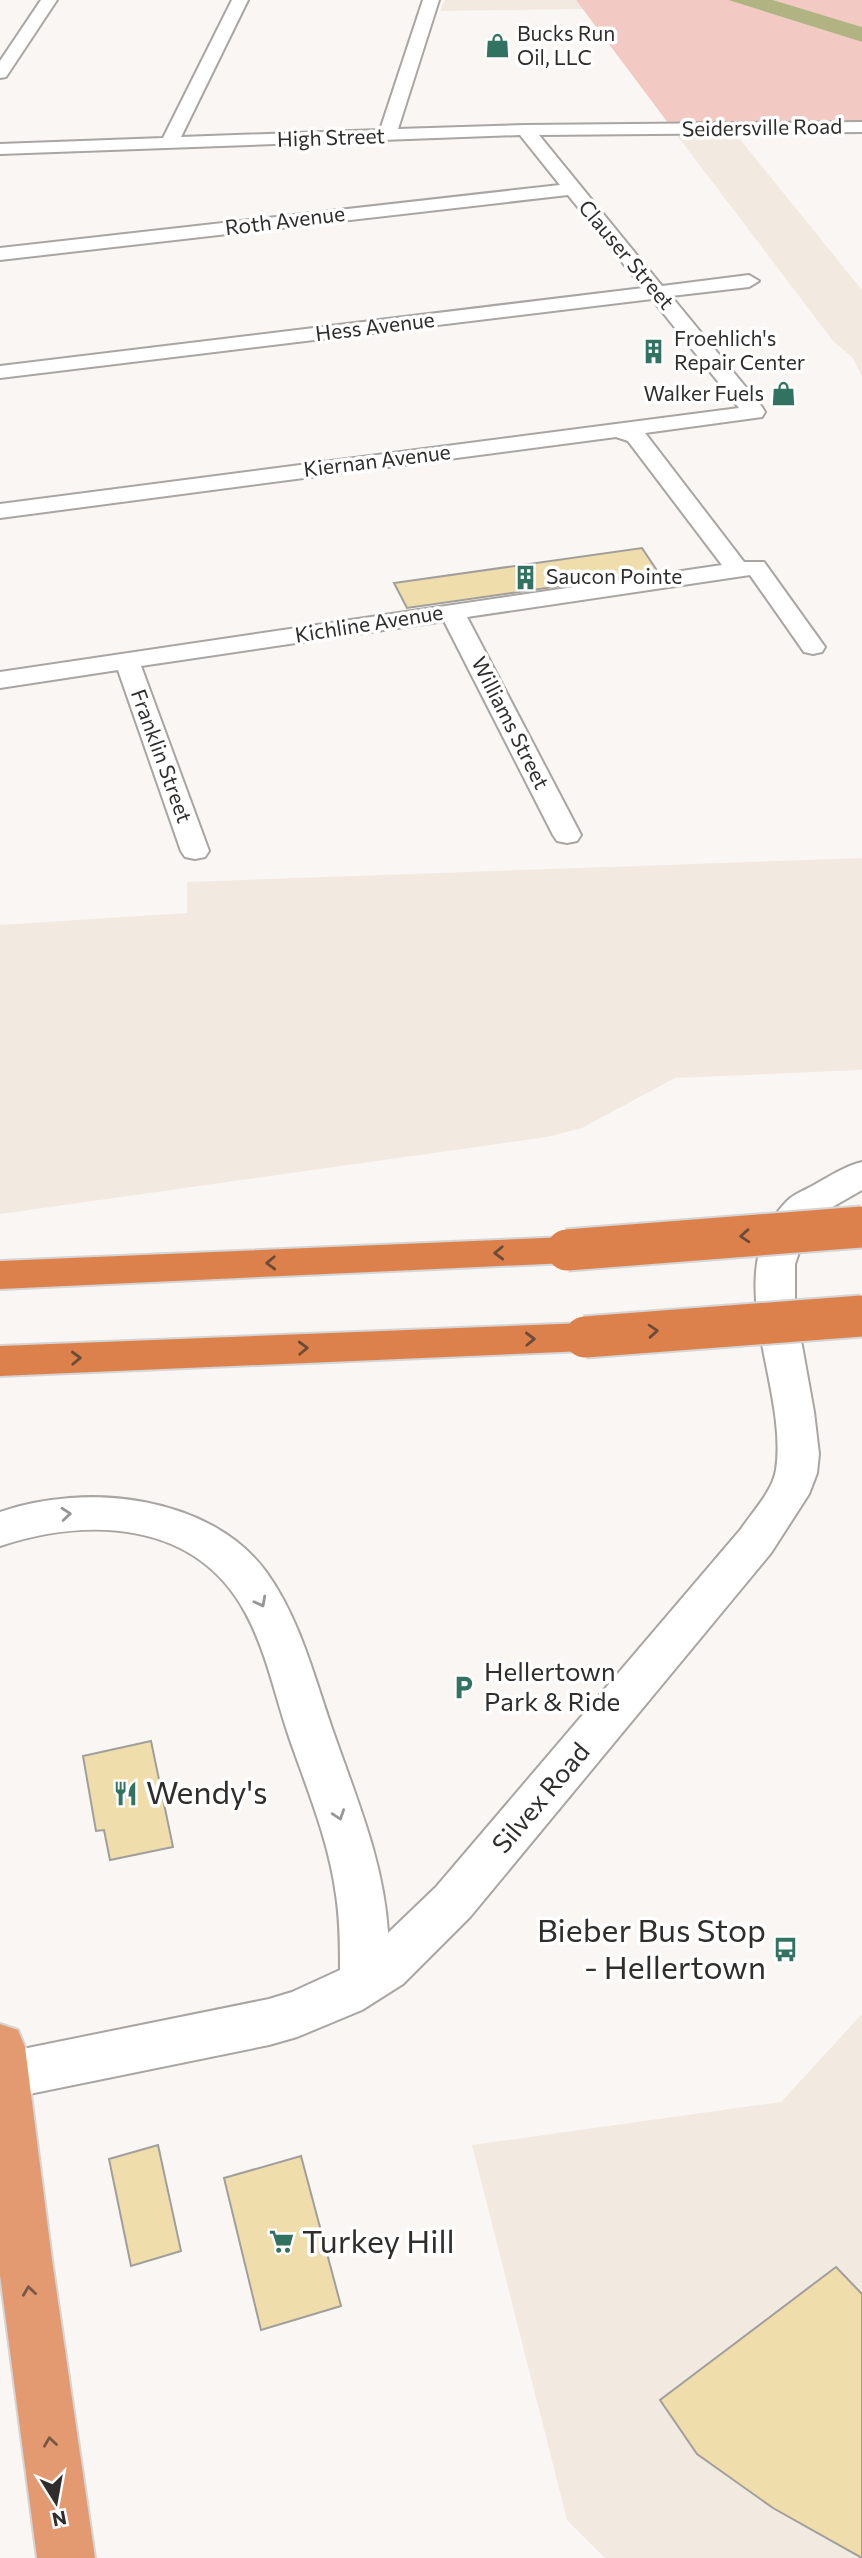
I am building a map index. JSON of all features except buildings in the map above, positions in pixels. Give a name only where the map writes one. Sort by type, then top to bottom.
[{"type":"highway","points":[[0,1275],[567,1250],[862,1227]]},
{"type":"highway","points":[[2,1361],[585,1336],[862,1316]]},
{"type":"highway","points":[[1,2067],[66,2558]]},
{"type":"street","points":[[0,73],[48,0]]},
{"type":"street","points":[[169,143],[240,0]]},
{"type":"street","points":[[387,136],[431,0]]},
{"type":"street","name":"Seidersville Road","points":[[661,129],[862,127]]},
{"type":"street","name":"High Street","points":[[0,149],[524,131],[661,129]]},
{"type":"street","name":"Clauser Street","points":[[524,131],[754,412]]},
{"type":"street","name":"Roth Avenue","points":[[0,254],[571,189]]},
{"type":"street","name":"Hess Avenue","points":[[0,372],[749,281]]},
{"type":"street","name":"Kiernan Avenue","points":[[0,511],[754,412]]},
{"type":"street","points":[[617,430],[636,436],[738,570],[756,567],[813,647]]},
{"type":"street","name":"Kichline Avenue","points":[[0,680],[738,570]]},
{"type":"street","name":"Williams Street","points":[[452,612],[567,835]]},
{"type":"street","name":"Franklin Street","points":[[127,661],[195,851]]},
{"type":"street","name":"Silvex Road","points":[[1,2067],[269,2022],[320,2005],[365,1982],[407,1950],[461,1892],[756,1541],[788,1494],[796,1473],[797,1433],[776,1307],[776,1264],[789,1224],[802,1208],[862,1174]]},
{"type":"street","points":[[0,1529],[33,1518],[69,1513],[128,1516],[166,1525],[196,1538],[221,1552],[241,1570],[263,1603],[281,1647],[349,1843],[361,1898],[365,1982]]},
{"type":"shaded area","points":[[445,0],[576,0],[585,9],[440,11]]},
{"type":"shaded area","points":[[576,0],[728,0],[862,42],[862,125],[668,123]]},
{"type":"shaded area","points":[[728,0],[773,0],[862,27],[862,42]]},
{"type":"shaded area","points":[[773,0],[862,0],[862,27],[785,4]]},
{"type":"shaded area","points":[[735,133],[862,290],[862,377],[853,358],[833,341],[676,134]]},
{"type":"shaded area","points":[[862,858],[862,1070],[675,1078],[582,1128],[547,1137],[0,1214],[0,925],[187,913],[187,882]]},
{"type":"shaded area","points":[[862,2014],[862,2558],[605,2558],[567,2520],[472,2145],[781,2102]]},
{"type":"place","name":"Bucks Run Oil, LLC","points":[[497,46]]},
{"type":"place","name":"Froehlich's Repair Center","points":[[654,351]]},
{"type":"place","name":"Walker Fuels","points":[[784,394]]},
{"type":"place","name":"Saucon Pointe","points":[[526,577]]},
{"type":"place","name":"Hellertown Park & Ride","points":[[464,1687]]},
{"type":"place","name":"Wendy's","points":[[126,1793]]},
{"type":"place","name":"Bieber Bus Stop - Hellertown","points":[[786,1949]]},
{"type":"place","name":"Turkey Hill","points":[[282,2242]]}]
